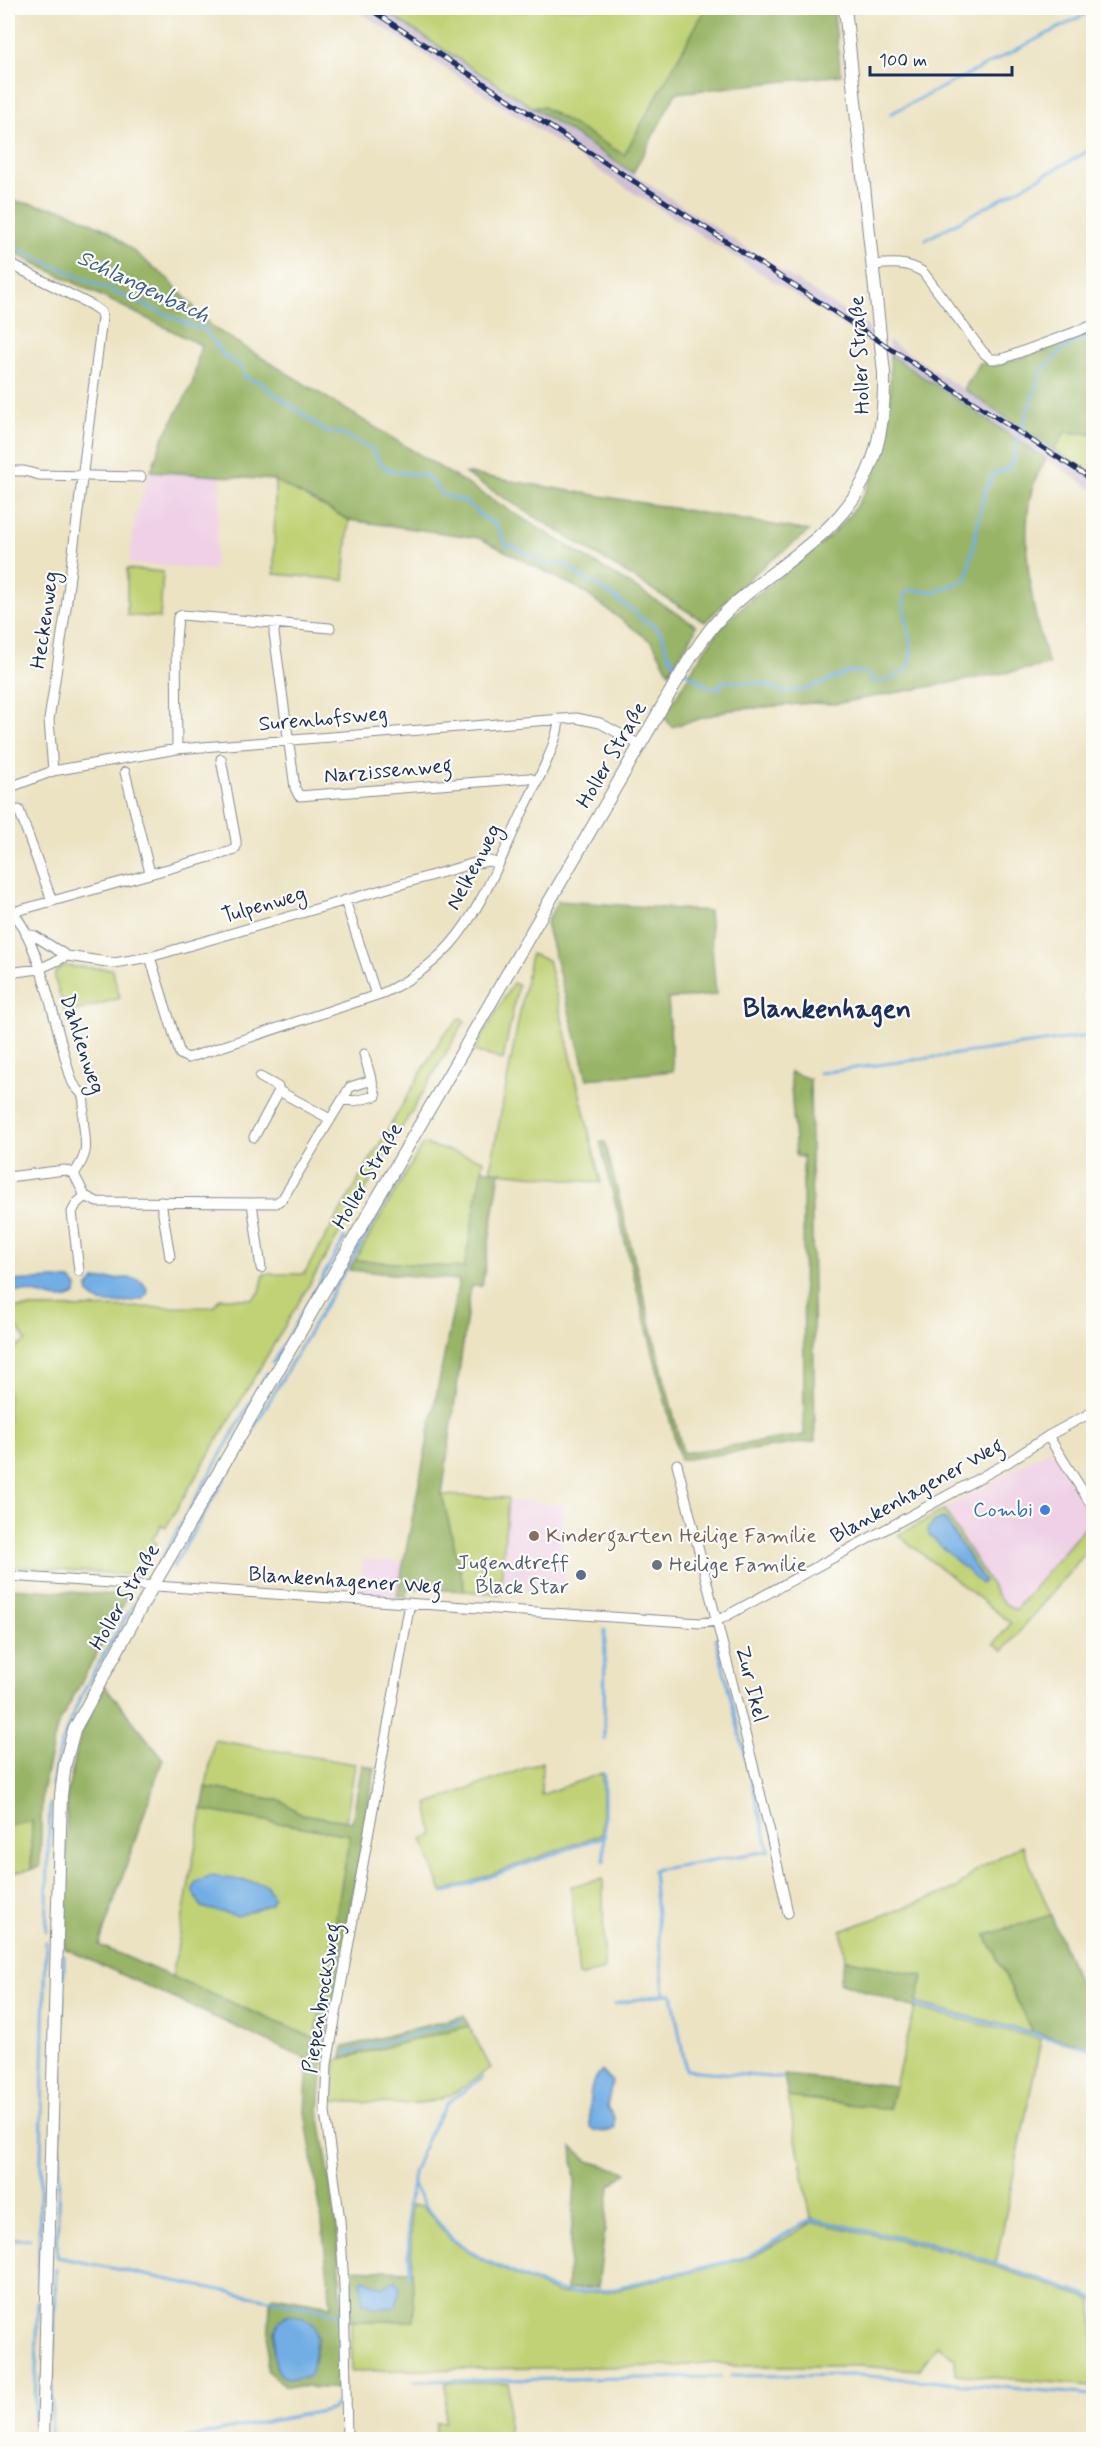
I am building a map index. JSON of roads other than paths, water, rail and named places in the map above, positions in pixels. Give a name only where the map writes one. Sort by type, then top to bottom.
[{"type":"street","name":"Holler Straße","points":[[43,2439],[61,1795],[65,1764],[75,1730],[152,1586],[680,677],[710,630],[723,615],[831,525],[848,506],[871,468],[882,433],[885,396],[874,265],[845,8]]},
{"type":"street","name":"Heckenweg","points":[[8,263],[91,304],[101,312],[49,720],[53,771]]},
{"type":"street","points":[[874,265],[902,263],[923,272],[983,352],[991,359],[1002,359],[1094,325]]},
{"type":"street","points":[[8,471],[24,471],[39,475],[141,477]]},
{"type":"street","points":[[177,749],[176,639],[178,617],[182,615],[330,628]]},
{"type":"street","points":[[275,623],[274,633],[289,740]]},
{"type":"street","name":"Surenhofsweg","points":[[8,789],[53,771],[177,749],[559,719],[590,720],[640,745]]},
{"type":"street","name":"Nelkenweg","points":[[150,957],[180,1054],[188,1058],[376,995],[409,981],[451,945],[487,888],[537,781],[558,729],[559,719]]},
{"type":"street","name":"Narzissenweg","points":[[289,740],[295,788],[299,796],[529,778],[537,781]]},
{"type":"street","points":[[10,911],[232,851],[236,847],[221,759]]},
{"type":"street","points":[[125,771],[150,873]]},
{"type":"street","points":[[19,810],[52,901]]},
{"type":"street","name":"Tulpenweg","points":[[67,956],[114,963],[150,957],[471,864],[489,861],[498,863]]},
{"type":"street","points":[[345,900],[376,995]]},
{"type":"street","name":"Dahlienweg","points":[[10,911],[26,934],[39,969],[72,1084],[82,1091],[85,1105],[82,1113],[86,1149],[85,1158],[74,1174]]},
{"type":"street","points":[[26,934],[34,936],[67,956]]},
{"type":"street","points":[[8,974],[39,969],[67,956]]},
{"type":"street","points":[[343,1100],[354,1101],[376,1096],[364,1054]]},
{"type":"street","points":[[260,1077],[278,1088],[279,1091],[330,1119]]},
{"type":"street","points":[[8,1178],[64,1170],[74,1174],[85,1196],[98,1202],[276,1203],[283,1198],[350,1087],[372,1080]]},
{"type":"street","points":[[254,1137],[279,1091]]},
{"type":"street","points":[[79,1271],[72,1212],[85,1196]]},
{"type":"street","points":[[161,1202],[170,1257]]},
{"type":"street","points":[[252,1203],[261,1268]]},
{"type":"street","name":"Blankenhagener Weg","points":[[8,1576],[700,1623],[717,1621],[1007,1463],[1048,1436],[1094,1411]]},
{"type":"street","points":[[1048,1436],[1094,1509]]},
{"type":"street","name":"Zur Ikel","points":[[677,1464],[771,1836],[788,1913]]},
{"type":"street","name":"Piepenbrocksweg","points":[[347,2439],[344,2286],[340,2220],[325,2112],[327,2064],[410,1603]]},
{"type":"water","points":[[126,1278],[137,1280],[145,1285],[148,1292],[143,1299],[110,1303],[101,1302],[90,1295],[88,1287],[95,1280]]},
{"type":"water","points":[[71,1280],[77,1287],[76,1294],[60,1299],[30,1292],[8,1291],[8,1281]]},
{"type":"water","points":[[945,1519],[984,1581],[981,1584],[929,1535],[928,1529],[935,1521]]},
{"type":"water","points":[[212,1876],[266,1884],[273,1897],[271,1904],[237,1916],[201,1907],[193,1890],[196,1882]]},
{"type":"water","points":[[602,2071],[612,2082],[607,2107],[615,2122],[614,2129],[601,2132],[590,2127],[589,2104],[591,2089]]},
{"type":"water","points":[[364,2279],[383,2287],[396,2280],[400,2288],[396,2307],[377,2309],[363,2303],[361,2280]]},
{"type":"water","points":[[287,2315],[305,2318],[314,2325],[316,2337],[308,2377],[286,2378],[278,2370],[274,2357],[276,2329]]},
{"type":"waterway","points":[[890,114],[1094,10]]},
{"type":"waterway","points":[[925,240],[1094,148]]},
{"type":"waterway","name":"Schlangenbach","points":[[8,245],[194,327],[204,328],[224,356],[241,367],[244,375],[250,380],[258,381],[325,431],[341,434],[372,449],[380,463],[391,471],[426,476],[445,496],[464,501],[487,520],[495,523],[507,546],[512,546],[550,566],[560,563],[569,566],[577,575],[604,590],[635,612],[642,620],[654,625],[663,636],[666,649],[674,663],[680,667]]},
{"type":"waterway","name":"Schlangenbach","points":[[685,671],[708,687],[719,689],[723,681],[765,684],[784,692],[807,689],[852,671],[865,673],[875,682],[893,678],[904,671],[909,662],[911,650],[904,595],[909,590],[935,592],[966,580],[985,491],[994,474],[1006,470],[1015,460],[1014,451],[1042,370],[1065,347],[1094,336]]},
{"type":"waterway","points":[[819,1073],[1094,1035]]},
{"type":"waterway","points":[[173,1567],[400,1176]]},
{"type":"waterway","points":[[273,1363],[345,1238]]},
{"type":"waterway","points":[[158,1565],[267,1373]]},
{"type":"waterway","points":[[52,1786],[57,1761],[73,1714],[95,1670],[133,1605]]},
{"type":"waterway","points":[[604,1739],[605,1630]]},
{"type":"waterway","points":[[615,2004],[664,1994],[653,1870],[769,1851],[716,1639]]},
{"type":"waterway","points":[[604,1774],[604,1861]]},
{"type":"waterway","points":[[46,1931],[50,1804]]},
{"type":"waterway","points":[[444,1893],[605,1836]]},
{"type":"waterway","points":[[38,2288],[46,1942]]},
{"type":"waterway","points":[[64,1955],[57,2257],[339,2314],[341,2401],[332,2409],[174,2440]]},
{"type":"waterway","points":[[664,1994],[672,1994],[686,2070],[782,2078]]},
{"type":"waterway","points":[[915,2005],[1094,2049]]},
{"type":"waterway","points":[[345,2053],[461,2021]]},
{"type":"waterway","points":[[482,2078],[447,2103],[432,2128],[413,2172],[413,2185],[424,2204],[452,2239],[484,2260],[549,2288],[571,2293],[606,2290],[743,2258],[798,2226],[815,2220],[954,2250],[1094,2298]]},
{"type":"waterway","points":[[410,2275],[407,2207],[413,2185]]},
{"type":"waterway","points":[[8,2239],[30,2239]]},
{"type":"waterway","points":[[51,2440],[56,2269]]},
{"type":"waterway","points":[[34,2440],[38,2302]]},
{"type":"waterway","points":[[731,2376],[857,2375],[1094,2395]]},
{"type":"waterway","points":[[414,2381],[721,2377]]},
{"type":"railway","points":[[368,8],[1094,481]]},
{"type":"place","name":"Combi","points":[[1045,1510]]},
{"type":"place","name":"Kindergarten Heilige Familie","points":[[534,1536]]},
{"type":"place","name":"Heilige Familie","points":[[657,1565]]},
{"type":"place","name":"Jugendtreff Black Star","points":[[581,1575]]},
{"type":"district","name":"Blankenhagen","points":[[827,1009]]}]
